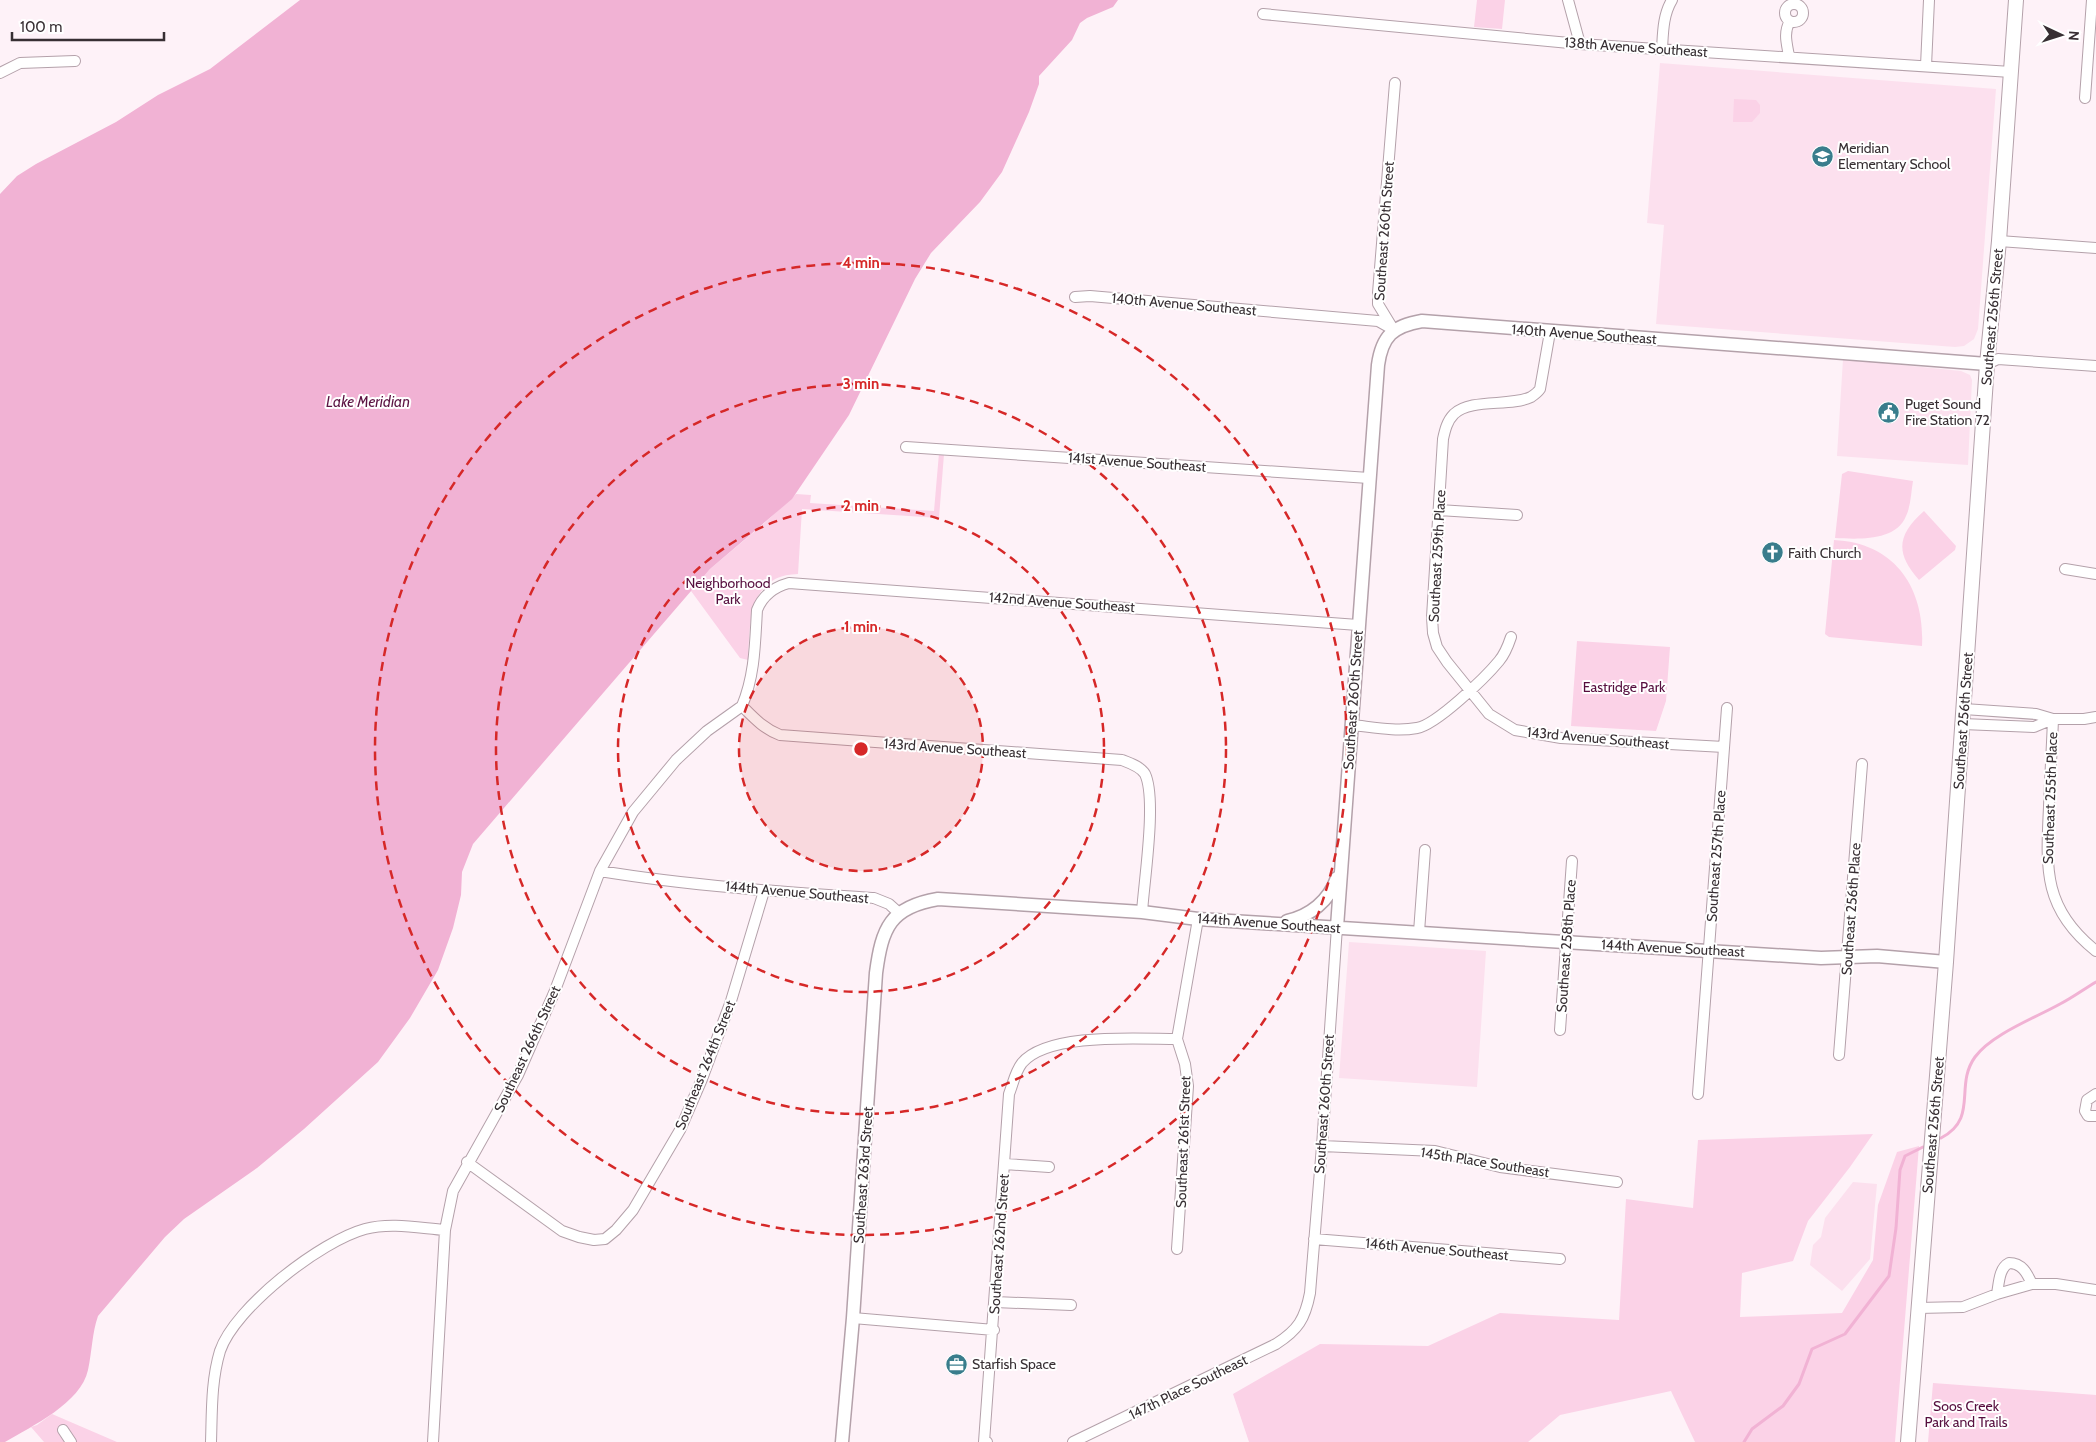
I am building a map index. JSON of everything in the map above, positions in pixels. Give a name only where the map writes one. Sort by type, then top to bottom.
[{"type":"main road","name":"Southeast 256th Street","points":[[1908,1442],[1946,962],[1987,364],[1999,241],[2016,0]]},
{"type":"street","points":[[1568,0],[1580,44]]},
{"type":"street","points":[[1662,49],[1664,24],[1672,0]]},
{"type":"street","points":[[1926,66],[1928,0]]},
{"type":"street","points":[[2085,98],[2094,12],[2092,0]]},
{"type":"street","points":[[1789,56],[1786,38],[1787,26],[1790,21],[1796,21],[1802,17],[1799,3]]},
{"type":"street","name":"138th Avenue Southeast","points":[[1262,14],[1580,44],[1789,56],[2011,72]]},
{"type":"street","points":[[0,73],[20,63],[75,61]]},
{"type":"street","name":"Southeast 260th Street","points":[[1299,1325],[1306,1311],[1310,1294],[1358,625],[1380,351],[1384,341],[1394,330],[1378,304],[1378,293],[1395,83]]},
{"type":"street","points":[[1999,241],[2096,248]]},
{"type":"street","name":"140th Avenue Southeast","points":[[1075,297],[1090,296],[1378,321],[1394,330],[1406,324],[1422,321],[1987,364],[1998,359],[2096,366]]},
{"type":"street","name":"Southeast 259th Place","points":[[1469,689],[1437,647],[1433,633],[1443,439],[1446,424],[1454,413],[1469,407],[1526,398],[1532,396],[1540,389],[1550,332]]},
{"type":"street","name":"141st Avenue Southeast","points":[[906,447],[1369,478]]},
{"type":"street","points":[[1439,510],[1517,515]]},
{"type":"street","points":[[2065,569],[2096,574]]},
{"type":"street","name":"142nd Avenue Southeast","points":[[742,706],[750,688],[754,668],[757,610],[768,593],[782,584],[799,582],[1358,625]]},
{"type":"street","points":[[1352,726],[1417,728],[1440,717],[1498,662],[1506,651],[1511,637]]},
{"type":"street","name":"143rd Avenue Southeast","points":[[1469,689],[1497,720],[1515,730],[1526,733],[1560,738],[1724,747]]},
{"type":"street","name":"143rd Avenue Southeast","points":[[742,706],[763,726],[780,735],[1122,760],[1136,766],[1144,773],[1151,803],[1142,912]]},
{"type":"street","name":"Southeast 266th Street","points":[[433,1442],[445,1230],[453,1191],[467,1162],[499,1109],[521,1067],[554,993],[600,871],[633,812],[676,760],[707,731],[742,706]]},
{"type":"street","name":"Southeast 257th Place","points":[[1698,1094],[1727,708]]},
{"type":"street","points":[[1964,709],[2036,714],[2053,719],[2096,717]]},
{"type":"street","points":[[1963,724],[2034,727],[2053,719]]},
{"type":"street","name":"Southeast 255th Place","points":[[2053,719],[2048,874],[2055,900],[2066,921],[2079,938],[2096,951]]},
{"type":"street","name":"Southeast 256th Place","points":[[1839,1055],[1862,764]]},
{"type":"street","points":[[1418,932],[1425,850]]},
{"type":"street","name":"Southeast 258th Place","points":[[1560,1030],[1572,861]]},
{"type":"street","points":[[1275,923],[1296,919],[1315,909],[1329,896],[1341,866]]},
{"type":"street","name":"144th Avenue Southeast","points":[[600,871],[636,877],[764,891],[874,898],[889,904],[899,913],[921,902],[938,899],[1142,912],[1198,919],[1847,958],[1877,956],[1946,962]]},
{"type":"street","name":"Southeast 264th Street","points":[[467,1162],[562,1231],[579,1238],[594,1240],[605,1239],[616,1230],[627,1217],[680,1130],[702,1079],[730,1001],[764,891]]},
{"type":"street","name":"Southeast 263rd Street","points":[[842,1442],[853,1318],[876,973],[880,946],[887,928],[899,913]]},
{"type":"street","name":"Southeast 261st Street","points":[[1177,1249],[1188,1086],[1185,1064],[1177,1039],[1198,919]]},
{"type":"street","name":"Southeast 262nd Street","points":[[986,1442],[1010,1094],[1015,1075],[1022,1063],[1032,1054],[1047,1047],[1072,1041],[1177,1039]]},
{"type":"street","points":[[2096,1094],[2087,1100],[2085,1111],[2088,1116],[2096,1116]]},
{"type":"street","name":"145th Place Southeast","points":[[1322,1146],[1435,1151],[1500,1167],[1617,1182]]},
{"type":"street","points":[[1005,1164],[1049,1167]]},
{"type":"street","points":[[211,1442],[213,1383],[221,1350],[235,1326],[255,1302],[326,1247],[366,1229],[394,1226],[445,1230]]},
{"type":"street","name":"146th Avenue Southeast","points":[[1314,1239],[1560,1260]]},
{"type":"street","points":[[1997,1294],[2002,1270],[2009,1263],[2019,1265],[2026,1271],[2032,1284]]},
{"type":"street","points":[[1918,1308],[1963,1307],[1997,1294],[2032,1284],[2056,1284],[2096,1290]]},
{"type":"street","points":[[995,1302],[1072,1305]]},
{"type":"street","points":[[853,1318],[994,1330]]},
{"type":"street","name":"147th Place Southeast","points":[[1073,1442],[1276,1344],[1290,1335],[1299,1325]]},
{"type":"street","points":[[63,1430],[71,1442]]},
{"type":"shaded area","name":"Meridian Elementary School","points":[[1660,63],[1996,89],[1978,329],[1974,339],[1964,346],[1955,347],[1656,324],[1664,225],[1647,223]]},
{"type":"shaded area","points":[[1843,359],[1961,371],[1970,375],[1972,380],[1968,465],[1837,456]]},
{"type":"shaded area","points":[[1349,942],[1486,951],[1477,1087],[1339,1078]]},
{"type":"shaded area","points":[[1853,1182],[1877,1184],[1870,1259],[1842,1291],[1810,1265],[1813,1245],[1821,1237],[1825,1218]]},
{"type":"green space","points":[[1477,0],[1505,0],[1502,29],[1474,27]]},
{"type":"green space","points":[[1734,99],[1756,100],[1760,105],[1760,113],[1752,122],[1733,122]]},
{"type":"green space","name":"Neighborhood Park","points":[[939,453],[944,454],[939,518],[802,509],[798,574],[782,576],[769,583],[761,592],[755,604],[752,617],[748,660],[740,658],[691,591],[710,569],[796,494],[811,495],[810,503],[934,511]]},
{"type":"green space","points":[[1848,471],[1913,481],[1906,516],[1894,531],[1875,537],[1835,538],[1842,474]]},
{"type":"green space","points":[[1924,511],[1956,546],[1955,550],[1919,580],[1906,561],[1902,544],[1908,528]]},
{"type":"green space","points":[[1834,540],[1856,543],[1874,550],[1890,560],[1902,573],[1912,588],[1918,606],[1922,625],[1922,646],[1829,637],[1825,634]]},
{"type":"green space","name":"Eastridge Park","points":[[1577,641],[1670,647],[1666,701],[1656,731],[1571,726]]},
{"type":"green space","points":[[1873,1134],[1808,1221],[1793,1261],[1742,1273],[1740,1317],[1842,1313],[1873,1260],[1878,1205],[1897,1152],[1919,1146],[1895,1442],[1695,1442],[1671,1391],[1560,1415],[1528,1442],[1249,1442],[1233,1394],[1320,1344],[1428,1346],[1500,1313],[1619,1320],[1626,1199],[1693,1208],[1698,1140]]},
{"type":"green space","name":"Soos Creek Park and Trails","points":[[1933,1383],[2096,1395],[2096,1442],[1928,1442]]},
{"type":"green space","points":[[52,1414],[117,1442],[44,1442],[31,1427]]},
{"type":"water","name":"Lake Meridian","points":[[300,0],[1118,0],[1113,7],[1080,23],[1072,40],[1039,76],[1039,84],[1029,112],[1002,172],[980,202],[931,253],[915,279],[849,415],[792,499],[710,569],[473,844],[462,872],[461,895],[453,928],[438,970],[410,1018],[378,1062],[304,1129],[257,1168],[184,1219],[165,1237],[98,1316],[94,1329],[88,1370],[84,1382],[76,1393],[66,1403],[41,1421],[5,1442],[0,1442],[0,194],[17,176],[36,164],[116,122],[158,95],[210,69]]},
{"type":"waterway","points":[[1941,1138],[1953,1130],[1959,1121],[1963,1111],[1966,1079],[1975,1057],[1992,1041],[2014,1027],[2064,1002],[2096,982]]},
{"type":"waterway","points":[[1744,1442],[1752,1429],[1783,1406],[1799,1384],[1812,1349],[1845,1334],[1889,1276],[1896,1228],[1900,1170],[1905,1156],[1923,1147]]},
{"type":"place","name":"Meridian Elementary School","points":[[1822,156]]},
{"type":"place","name":"Puget Sound Fire Station 72","points":[[1889,412]]},
{"type":"place","name":"Faith Church","points":[[1772,553]]},
{"type":"place","name":"Starfish Space","points":[[956,1364]]}]
